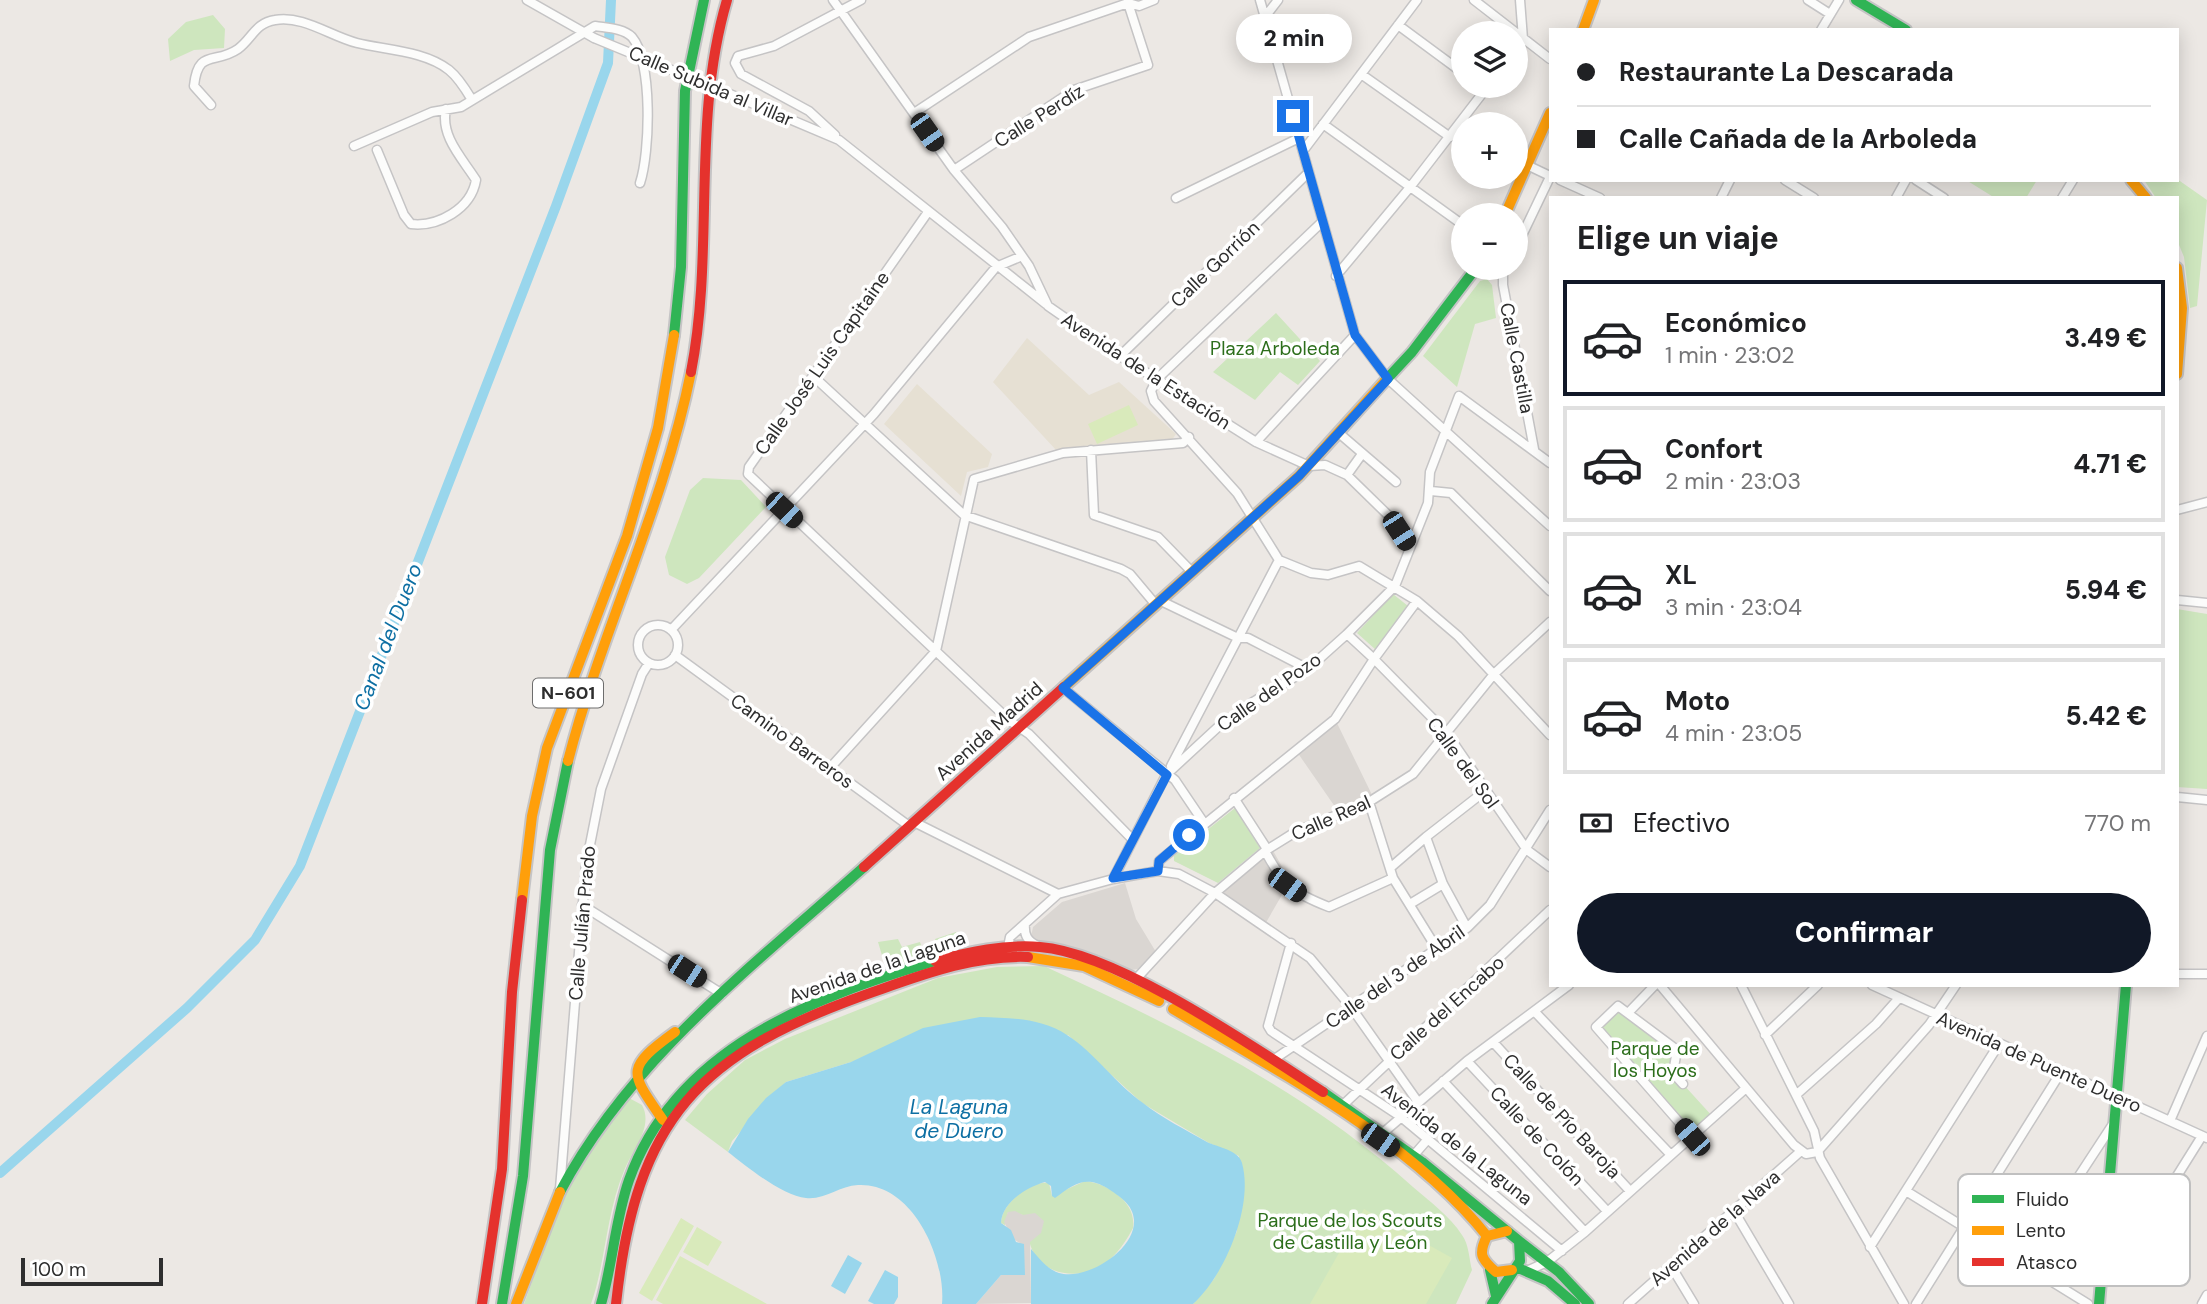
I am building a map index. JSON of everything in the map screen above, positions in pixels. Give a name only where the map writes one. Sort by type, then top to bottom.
[{"type":"main road","name":"N-601","points":[[480,1304],[488,1271],[502,1169],[512,992],[531,816],[547,748],[627,536],[658,428],[672,354],[681,267],[685,91],[704,0]]},
{"type":"main road","name":"N-601","points":[[502,1304],[522,1162],[550,855],[562,785],[581,716],[657,509],[677,438],[702,296],[708,77],[718,27],[727,0]]},
{"type":"main road","points":[[1584,28],[1594,0]]},
{"type":"main road","points":[[1856,0],[1903,28]]},
{"type":"main road","points":[[1528,166],[1549,115]]},
{"type":"main road","points":[[2133,182],[2144,196]]},
{"type":"main road","name":"Avenida Madrid","points":[[636,1081],[637,1068],[653,1049],[702,1012],[1309,466],[1424,337],[1466,280]]},
{"type":"main road","name":"Avenida de la Laguna","points":[[616,1304],[628,1218],[639,1182],[666,1128],[697,1089],[722,1065],[772,1032],[836,1005],[936,970],[1007,951],[1038,946],[1086,956],[1136,979],[1273,1060],[1384,1132],[1507,1231]]},
{"type":"main road","name":"Avenida de la Laguna","points":[[601,1304],[628,1182],[640,1152],[661,1114],[734,1046],[780,1019],[828,999],[933,962],[985,948],[1062,960],[1092,968],[1151,996],[1324,1101],[1385,1144],[1448,1195],[1488,1236]]},
{"type":"main road","points":[[2110,1174],[2126,987]]},
{"type":"main road","points":[[516,1304],[560,1192],[596,1128],[636,1081],[661,1114],[666,1128]]},
{"type":"main road","points":[[1494,1300],[1490,1270],[1482,1260],[1480,1250],[1488,1236],[1507,1231],[1547,1262],[1589,1304]]},
{"type":"main road","points":[[1494,1300],[1522,1251],[1519,1241]]},
{"type":"main road","points":[[1490,1270],[1505,1273],[1514,1268],[1530,1270],[1550,1281],[1575,1304]]},
{"type":"main road","points":[[2099,1304],[2100,1286]]},
{"type":"street","name":"Calle Subida al Villar","points":[[527,0],[594,38],[839,140]]},
{"type":"street","name":"Avenida de la Estación","points":[[833,0],[954,170],[1002,227],[1022,257],[1048,306],[1120,356],[1256,442],[1309,466],[1325,465],[1347,475],[1389,516],[1408,547]]},
{"type":"street","points":[[842,11],[861,0]]},
{"type":"street","points":[[914,113],[1029,37],[1128,3],[1139,6],[1154,0]]},
{"type":"street","points":[[1259,0],[1355,335],[1388,379],[1549,525]]},
{"type":"street","points":[[1265,17],[1278,0]]},
{"type":"street","points":[[1303,151],[1416,0]]},
{"type":"street","points":[[1474,0],[1500,21]]},
{"type":"street","points":[[1520,0],[1522,21]]},
{"type":"street","points":[[1808,0],[1830,14]]},
{"type":"street","points":[[1822,28],[1839,0]]},
{"type":"street","name":"Calle Perdíz","points":[[954,170],[1074,90],[1148,65],[1128,3]]},
{"type":"street","name":"Calle Subida al Villar","points":[[842,11],[774,46],[738,56],[736,69],[809,111],[839,140],[1048,306]]},
{"type":"street","points":[[211,105],[194,86],[196,69],[207,58],[238,49],[259,25],[284,19],[359,43],[393,49],[437,63],[450,71],[472,100]]},
{"type":"street","points":[[1398,25],[1451,64]]},
{"type":"street","points":[[354,146],[432,112],[461,107],[596,26],[619,29],[632,38],[644,70],[648,102],[647,140],[645,168],[640,183]]},
{"type":"street","points":[[1528,43],[1549,58]]},
{"type":"street","points":[[1361,74],[1450,137]]},
{"type":"street","points":[[1336,276],[1450,137],[1477,98]]},
{"type":"street","points":[[377,150],[404,215],[411,224],[444,218],[467,200],[476,180],[448,137],[443,123],[446,109]]},
{"type":"street","points":[[1323,124],[1451,216]]},
{"type":"street","points":[[1176,198],[1299,138]]},
{"type":"street","points":[[1528,166],[1549,176]]},
{"type":"street","name":"Calle Gorrión","points":[[1120,356],[1308,172]]},
{"type":"street","points":[[1528,223],[1549,179]]},
{"type":"street","points":[[1564,182],[1596,196]]},
{"type":"street","points":[[1789,182],[1811,196]]},
{"type":"street","points":[[1919,182],[1941,196]]},
{"type":"street","name":"Calle José Luis Capitaine","points":[[928,212],[749,467],[750,478],[1020,727],[1133,840]]},
{"type":"street","points":[[1322,222],[1157,379],[1151,391],[1154,401],[1237,493],[1279,560],[1311,573],[1328,575],[1359,566],[1395,586],[1458,636],[1549,734]]},
{"type":"street","points":[[671,630],[864,424],[996,267],[1022,257]]},
{"type":"street","name":"Calle Castilla","points":[[1504,280],[1534,449]]},
{"type":"street","points":[[1256,442],[1355,335]]},
{"type":"street","points":[[813,376],[964,515],[1121,569],[1130,574],[1158,603],[1238,638],[1248,638],[1308,669]]},
{"type":"street","points":[[1395,586],[1431,491],[1430,471],[1459,396],[1549,462]]},
{"type":"street","points":[[1340,434],[1396,482]]},
{"type":"street","points":[[830,769],[936,651],[974,479],[980,475],[1063,453],[1183,443],[1189,437]]},
{"type":"street","points":[[1091,450],[1094,515],[1158,537],[1192,572]]},
{"type":"street","points":[[1347,475],[1362,454]]},
{"type":"street","points":[[1431,491],[1451,494],[1549,590]]},
{"type":"street","points":[[2179,509],[2207,502]]},
{"type":"street","points":[[1113,878],[1167,775],[1187,748],[1238,638],[1279,560]]},
{"type":"street","name":"Calle del Pozo","points":[[1187,748],[1253,702],[1308,669],[1348,634],[1395,586]]},
{"type":"street","points":[[2179,600],[2207,603]]},
{"type":"street","points":[[1158,871],[1159,861],[1335,719],[1374,659],[1417,601]]},
{"type":"street","name":"Calle Real","points":[[1136,979],[1215,893],[1266,850],[1297,831],[1369,802],[1413,774],[1494,674],[1549,623]]},
{"type":"street","points":[[654,626],[671,630],[677,642],[676,655],[667,663],[649,663],[638,648],[640,636],[654,626]]},
{"type":"street","name":"Calle del Sol","points":[[1348,634],[1446,732],[1527,850],[1549,866]]},
{"type":"street","name":"Camino Barreros","points":[[676,655],[830,769],[912,824],[1058,894]]},
{"type":"street","name":"Calle Julián Prado","points":[[560,1192],[586,865],[601,789],[642,674],[649,663]]},
{"type":"street","points":[[1063,688],[1175,780],[1204,823]]},
{"type":"street","points":[[1390,868],[1485,791]]},
{"type":"street","points":[[2179,797],[2207,800]]},
{"type":"street","points":[[1234,798],[1266,850],[1281,881],[1303,897],[1329,907],[1393,878]]},
{"type":"street","points":[[1369,802],[1393,878],[1437,948]]},
{"type":"street","name":"Calle del 3 de Abril","points":[[1273,1060],[1467,928],[1490,905],[1549,812]]},
{"type":"street","points":[[1426,837],[1443,884],[1467,928]]},
{"type":"street","points":[[1007,951],[1010,937],[1058,894],[1113,878],[1158,871],[1178,874],[1215,893],[1310,958],[1351,1007],[1418,1102]]},
{"type":"street","points":[[1410,904],[1443,884]]},
{"type":"street","points":[[582,905],[722,994]]},
{"type":"street","name":"Calle del Encabo","points":[[1343,1105],[1549,911]]},
{"type":"street","points":[[1025,923],[1024,933],[1030,942],[1038,946]]},
{"type":"street","name":"Avenida de la Laguna","points":[[1291,943],[1268,1026],[1271,1031],[1401,1116],[1562,1251]]},
{"type":"street","points":[[2179,974],[2207,974]]},
{"type":"street","points":[[1384,1132],[1467,1061],[1566,987]]},
{"type":"street","points":[[1628,1013],[1655,987]]},
{"type":"street","points":[[1659,987],[1745,1090],[1801,1151],[1811,1155],[1817,1152],[1935,1015],[1955,987]]},
{"type":"street","points":[[1742,987],[1814,1131],[1817,1152],[1904,1304]]},
{"type":"street","points":[[1765,1035],[1816,987]]},
{"type":"street","name":"Avenida de Puente Duero","points":[[1876,987],[2205,1137]]},
{"type":"street","points":[[1796,1095],[1876,1024],[1899,998]]},
{"type":"street","points":[[1683,1084],[1673,1073],[1677,1050],[1618,1006],[1595,1027],[1692,1137]]},
{"type":"street","points":[[1535,1012],[1671,1155]]},
{"type":"street","points":[[2170,1121],[2207,1036]]},
{"type":"street","name":"Calle de Pío Baroja","points":[[1493,1042],[1630,1191]]},
{"type":"street","points":[[1870,1247],[1999,1044]]},
{"type":"street","name":"Calle de Colón","points":[[1467,1061],[1607,1211]]},
{"type":"street","points":[[1998,1174],[2061,1072]]},
{"type":"street","points":[[1443,1081],[1585,1232]]},
{"type":"street","points":[[1530,1270],[1547,1262],[1585,1232],[1745,1090]]},
{"type":"street","points":[[2080,1174],[2114,1121]]},
{"type":"street","points":[[2181,1174],[2205,1137]]},
{"type":"street","points":[[1415,1155],[1428,1139]]},
{"type":"street","name":"Avenida de la Nava","points":[[1628,1304],[1801,1151]]},
{"type":"street","points":[[1906,1191],[1958,1224]]},
{"type":"street","points":[[1734,1210],[1789,1304]]},
{"type":"street","points":[[1916,1304],[1958,1239]]},
{"type":"street","points":[[1671,1266],[1694,1304]]},
{"type":"street","points":[[2059,1286],[2088,1304]]},
{"type":"street","points":[[2202,1304],[2207,1296]]},
{"type":"shaded area","points":[[1027,338],[1089,395],[1119,382],[1176,434],[1172,440],[1056,450],[993,382]]},
{"type":"shaded area","points":[[917,384],[992,454],[988,467],[967,472],[961,496],[884,424]]},
{"type":"shaded area","points":[[1335,719],[1374,799],[1340,814],[1295,749]]},
{"type":"shaded area","points":[[1271,847],[1290,881],[1264,926],[1215,893]]},
{"type":"shaded area","points":[[1125,883],[1136,919],[1156,952],[1138,969],[1131,970],[1082,950],[1036,941],[1031,937],[1033,927],[1062,902]]},
{"type":"shaded area","points":[[1015,1211],[1023,1215],[1035,1213],[1044,1221],[1041,1233],[1030,1242],[1031,1303],[976,1304],[1001,1275],[1020,1243],[1013,1239],[1004,1222],[1008,1212]]},
{"type":"green space","points":[[213,15],[225,29],[224,48],[194,50],[170,61],[168,39],[186,22]]},
{"type":"green space","points":[[2179,180],[2207,200],[2197,306],[2190,308],[2184,257],[2179,245],[2179,196],[2155,196],[2145,182]]},
{"type":"green space","points":[[1969,182],[2036,182],[2027,196],[1992,196]]},
{"type":"green space","points":[[1488,280],[1492,285],[1496,318],[1475,324],[1457,387],[1423,356],[1480,281]]},
{"type":"green space","name":"Plaza Arboleda","points":[[1276,313],[1320,361],[1298,385],[1280,372],[1255,400],[1213,372]]},
{"type":"green space","points":[[1129,405],[1138,425],[1097,444],[1088,424]]},
{"type":"green space","points":[[703,478],[741,480],[766,507],[699,578],[687,584],[669,575],[665,557],[690,490]]},
{"type":"green space","points":[[1393,594],[1408,606],[1376,650],[1357,633]]},
{"type":"green space","points":[[2179,609],[2207,614],[2207,789],[2179,787]]},
{"type":"green space","points":[[1235,808],[1260,848],[1218,883],[1174,861],[1174,856]]},
{"type":"green space","points":[[956,932],[959,948],[887,972],[878,942],[898,939],[902,947],[920,942],[923,950],[937,946],[935,939]]},
{"type":"green space","name":"Parque de los Scouts de Castilla y León","points":[[1044,966],[1141,1012],[1237,1063],[1284,1090],[1372,1152],[1452,1221],[1464,1239],[1472,1270],[1456,1304],[1193,1304],[1214,1279],[1237,1231],[1239,1156],[1209,1143],[1142,1103],[1068,1035],[851,1062],[786,1082],[732,1141],[728,1152],[685,1120],[707,1094],[745,1060],[785,1039],[938,978],[997,967]]},
{"type":"green space","name":"Parque de los Hoyos","points":[[1618,1006],[1677,1052],[1673,1073],[1713,1117],[1694,1135],[1599,1024]]},
{"type":"green space","points":[[629,1098],[642,1105],[645,1113],[644,1130],[618,1187],[591,1304],[524,1304],[566,1195],[579,1169],[593,1144]]},
{"type":"green space","points":[[1085,1181],[1102,1186],[1119,1196],[1130,1210],[1133,1228],[1114,1255],[1097,1269],[1075,1274],[1053,1270],[1036,1257],[1023,1215],[1008,1212],[1005,1225],[1001,1223],[1002,1216],[1011,1201],[1033,1185],[1049,1183],[1052,1196]]},
{"type":"green space","points":[[1364,1209],[1452,1258],[1426,1304],[1310,1304]]},
{"type":"green space","points":[[681,1218],[694,1226],[652,1301],[639,1293]]},
{"type":"green space","points":[[697,1227],[722,1242],[708,1266],[683,1252]]},
{"type":"green space","points":[[680,1256],[767,1304],[663,1304],[656,1300]]},
{"type":"water","name":"La Laguna de Duero","points":[[980,1017],[1025,1020],[1057,1029],[1077,1042],[1150,1108],[1207,1142],[1232,1152],[1240,1159],[1245,1180],[1244,1199],[1234,1239],[1216,1276],[1193,1304],[1031,1304],[1031,1249],[1051,1269],[1070,1274],[1095,1268],[1107,1261],[1127,1242],[1134,1220],[1131,1209],[1121,1197],[1099,1184],[1080,1183],[1055,1198],[1052,1196],[1051,1186],[1045,1182],[1017,1196],[1006,1208],[1001,1223],[1011,1230],[1016,1242],[1024,1244],[1025,1275],[1001,1275],[976,1304],[942,1304],[942,1286],[932,1246],[910,1209],[895,1196],[878,1187],[858,1185],[819,1197],[797,1196],[765,1180],[728,1152],[748,1119],[766,1098],[786,1082],[851,1062],[923,1028]]},
{"type":"water","points":[[848,1255],[862,1263],[845,1294],[831,1286]]},
{"type":"water","points":[[885,1270],[898,1277],[898,1297],[894,1304],[874,1304],[868,1301]]},
{"type":"waterway","name":"Canal del Duero","points":[[0,1173],[187,1008],[255,940],[300,866],[556,206],[608,63],[611,0]]},
{"type":"traffic: fast","points":[[674,335],[681,267],[685,91],[704,0]]},
{"type":"traffic: fast","points":[[1856,0],[1903,28]]},
{"type":"traffic: fast","points":[[1385,381],[1412,352],[1467,280]]},
{"type":"traffic: fast","points":[[502,1304],[523,1176],[550,850],[568,761]]},
{"type":"traffic: fast","points":[[560,1192],[589,1144],[622,1099],[658,1057],[738,978],[864,867]]},
{"type":"traffic: fast","points":[[601,1304],[620,1210],[629,1180],[651,1134],[679,1095],[714,1062],[754,1035],[797,1012],[842,992],[935,961]]},
{"type":"traffic: fast","points":[[2110,1174],[2126,987]]},
{"type":"traffic: fast","points":[[1323,1092],[1422,1162],[1519,1241],[1520,1261],[1492,1304]]},
{"type":"traffic: fast","points":[[1519,1241],[1559,1272],[1589,1304]]},
{"type":"traffic: fast","points":[[1516,1267],[1548,1281],[1575,1304]]},
{"type":"traffic: fast","points":[[1490,1270],[1496,1296]]},
{"type":"traffic: fast","points":[[2099,1304],[2101,1286]]},
{"type":"traffic: slow","points":[[1584,28],[1594,0]]},
{"type":"traffic: slow","points":[[1510,203],[1549,115]]},
{"type":"traffic: slow","points":[[2133,182],[2144,196]]},
{"type":"traffic: slow","points":[[2179,284],[2182,308],[2179,348]]},
{"type":"traffic: slow","points":[[522,900],[532,816],[547,748],[627,536],[658,428],[674,335]]},
{"type":"traffic: slow","points":[[568,761],[598,663],[665,471],[691,372]]},
{"type":"traffic: slow","points":[[1064,687],[1299,476],[1385,381]]},
{"type":"traffic: slow","points":[[1028,957],[1084,966],[1159,1001]]},
{"type":"traffic: slow","points":[[1173,1009],[1298,1083],[1382,1139],[1456,1201],[1487,1236]]},
{"type":"traffic: slow","points":[[663,1120],[644,1091],[638,1072],[640,1063],[647,1055],[675,1032]]},
{"type":"traffic: slow","points":[[516,1304],[560,1192]]},
{"type":"traffic: slow","points":[[1507,1231],[1487,1236],[1482,1252],[1484,1260],[1496,1272],[1512,1270]]},
{"type":"traffic: jam","points":[[691,372],[702,279],[710,92],[716,46],[727,0]]},
{"type":"traffic: jam","points":[[864,867],[1064,687]]},
{"type":"traffic: jam","points":[[482,1304],[502,1169],[512,992],[522,900]]},
{"type":"traffic: jam","points":[[935,961],[1014,947],[1040,947],[1072,953],[1108,966],[1185,1005],[1323,1092]]},
{"type":"traffic: jam","points":[[616,1304],[626,1239],[640,1185],[660,1139],[687,1101],[720,1068],[762,1040],[813,1015],[873,992],[969,962],[1028,957]]},
{"type":"route","points":[[1189,835],[1159,861],[1158,871],[1113,878],[1167,775],[1063,688],[1299,476],[1388,379],[1355,335],[1336,276],[1293,116]]}]
